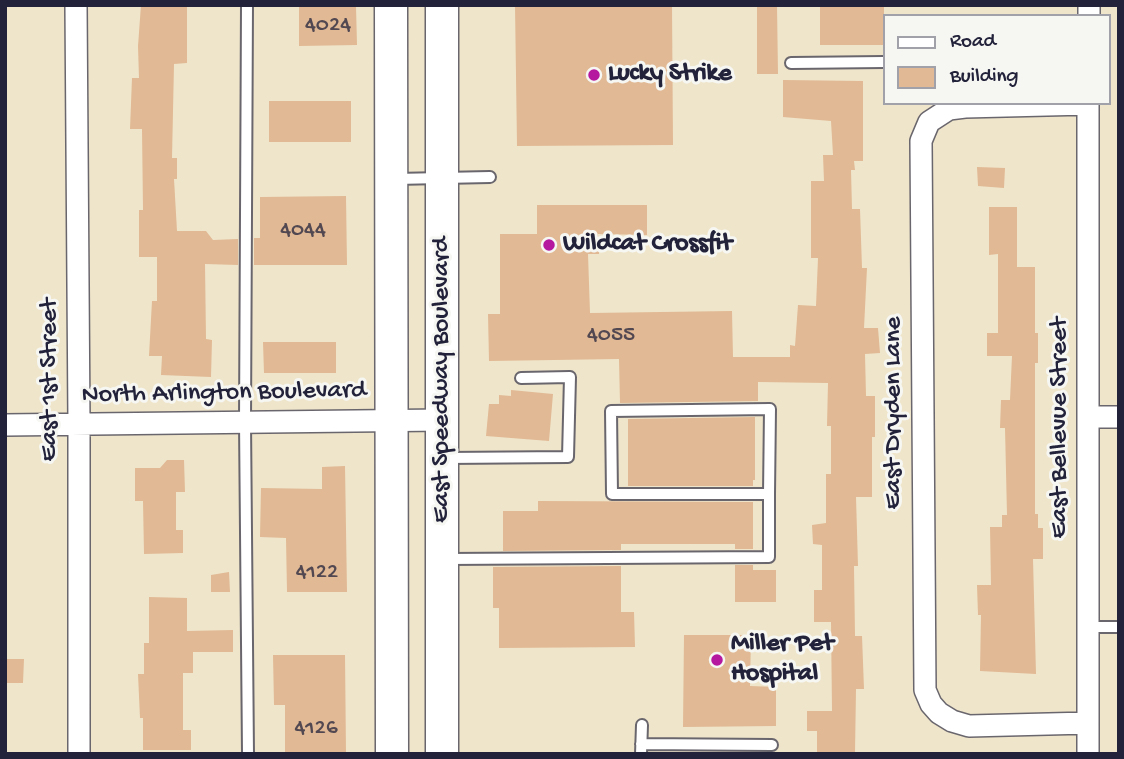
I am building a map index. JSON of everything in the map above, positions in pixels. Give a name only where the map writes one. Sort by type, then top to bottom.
[{"type":"main road","name":"East Speedway Boulevard","points":[[391,5],[392,754]]},
{"type":"main road","name":"East Speedway Boulevard","points":[[442,5],[442,754]]},
{"type":"street","name":"East 1st Street","points":[[76,5],[79,754]]},
{"type":"street","name":"East Dryden Lane","points":[[1047,105],[949,109],[929,122],[921,141],[925,690],[931,704],[939,713],[952,721],[969,726],[1088,723]]},
{"type":"street","name":"East Bellevue Street","points":[[1088,105],[1088,754]]},
{"type":"street","points":[[1090,417],[1119,417]]},
{"type":"street","name":"North Arlington Boulevard","points":[[5,425],[443,421]]},
{"type":"lane","points":[[247,5],[245,422],[248,754]]},
{"type":"lane","points":[[791,63],[883,62]]},
{"type":"lane","points":[[392,179],[490,177]]},
{"type":"lane","points":[[443,458],[568,457],[569,377],[522,378]]},
{"type":"lane","points":[[443,559],[769,557],[770,409],[611,411],[612,494],[769,494]]},
{"type":"lane","points":[[1089,627],[1119,627]]},
{"type":"lane","points":[[642,725],[641,749],[772,744]]},
{"type":"building","points":[[141,5],[187,5],[187,63],[174,64],[172,158],[177,158],[177,179],[174,179],[177,231],[206,231],[213,240],[238,239],[238,265],[205,264],[206,339],[212,340],[211,377],[161,375],[162,356],[149,356],[152,301],[157,301],[157,257],[139,257],[139,210],[143,210],[142,129],[130,129],[132,78],[139,78]]},
{"type":"building","name":"Lucky Strike","points":[[515,5],[672,5],[673,145],[517,146]]},
{"type":"building","points":[[757,5],[777,5],[778,74],[757,74]]},
{"type":"building","points":[[820,5],[884,5],[883,45],[820,45]]},
{"type":"building","points":[[356,6],[357,45],[299,46],[299,7]]},
{"type":"building","points":[[783,80],[863,81],[863,161],[854,161],[855,170],[851,170],[852,209],[860,209],[862,268],[867,268],[864,328],[878,328],[880,353],[865,354],[866,396],[875,396],[872,497],[856,497],[858,566],[854,566],[855,636],[862,636],[864,689],[856,689],[855,753],[817,753],[817,731],[807,731],[807,711],[832,711],[831,622],[814,622],[814,590],[822,590],[822,545],[813,544],[812,525],[826,523],[826,474],[831,474],[831,426],[827,426],[828,383],[758,382],[758,401],[620,403],[619,359],[489,361],[488,314],[500,314],[500,234],[537,234],[537,205],[647,205],[647,235],[598,234],[599,254],[588,254],[590,313],[732,311],[733,357],[790,357],[790,345],[795,346],[798,305],[816,306],[818,258],[811,258],[811,181],[824,181],[823,155],[833,155],[831,121],[783,117]]},
{"type":"building","points":[[269,101],[351,101],[351,142],[269,142]]},
{"type":"building","points":[[977,167],[1005,168],[1004,188],[978,186]]},
{"type":"building","points":[[346,196],[347,265],[254,265],[254,238],[260,238],[260,197]]},
{"type":"building","points":[[989,207],[1017,207],[1017,267],[1035,267],[1038,363],[1035,363],[1035,514],[1038,514],[1038,528],[1043,528],[1043,559],[1033,559],[1036,674],[980,671],[981,615],[978,615],[977,585],[991,585],[990,527],[1002,527],[1002,515],[1007,515],[1005,428],[1000,428],[1001,400],[1010,400],[1012,356],[987,356],[987,333],[998,333],[998,254],[989,255]]},
{"type":"building","points":[[263,342],[336,342],[336,373],[264,373]]},
{"type":"building","points":[[511,390],[553,394],[549,441],[486,436],[489,404],[499,404],[499,395],[511,396]]},
{"type":"building","points":[[755,417],[753,486],[628,486],[628,419]]},
{"type":"building","points":[[167,460],[184,460],[185,492],[176,492],[176,530],[183,530],[183,553],[144,554],[143,501],[135,501],[135,468],[160,468]]},
{"type":"building","points":[[345,466],[347,592],[287,592],[286,538],[260,537],[261,488],[322,489],[322,467]]},
{"type":"building","points":[[538,501],[753,502],[753,549],[735,549],[735,544],[621,544],[621,550],[503,551],[503,511],[538,511]]},
{"type":"building","points":[[735,565],[753,565],[753,570],[776,570],[776,602],[735,602]]},
{"type":"building","points":[[621,566],[621,612],[634,612],[635,647],[499,648],[499,608],[493,608],[493,567]]},
{"type":"building","points":[[229,572],[230,592],[211,592],[211,575]]},
{"type":"building","points":[[149,597],[187,598],[187,631],[233,630],[233,652],[193,652],[193,673],[183,673],[183,730],[191,730],[191,750],[143,750],[143,718],[140,718],[138,674],[144,674],[144,643],[149,643]]},
{"type":"building","name":"Miller Pet Hospital","points":[[684,635],[751,635],[750,686],[776,687],[776,726],[683,727]]},
{"type":"building","points":[[273,655],[345,655],[346,754],[285,754],[285,705],[274,705]]},
{"type":"building","points":[[5,659],[24,659],[23,683],[5,683]]},
{"type":"place","name":"Lucky Strike","points":[[594,75]]},
{"type":"place","name":"Wildcat Crossfit","points":[[549,245]]},
{"type":"place","name":"Miller Pet Hospital","points":[[717,660]]}]
